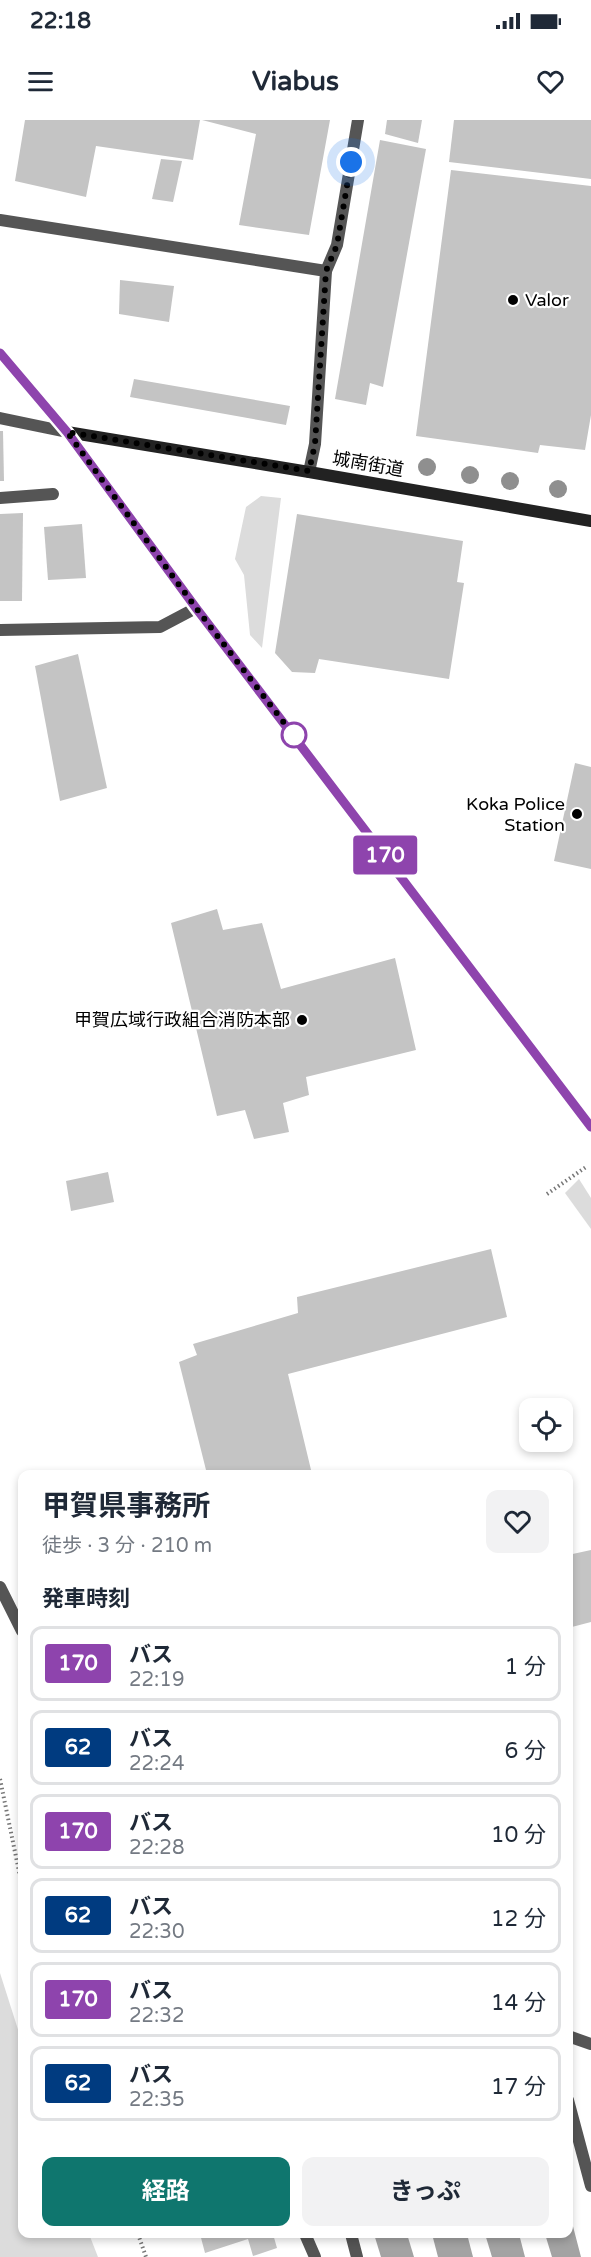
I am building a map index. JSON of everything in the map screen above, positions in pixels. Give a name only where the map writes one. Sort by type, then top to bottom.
[{"type":"street","points":[[309,471],[315,444],[326,271],[337,245],[358,120]]},
{"type":"street","points":[[0,220],[326,271]]},
{"type":"street","points":[[0,353],[67,432],[196,608],[591,1127]]},
{"type":"street","points":[[0,418],[67,432]]},
{"type":"street","name":"城南街道","points":[[67,432],[309,471],[591,521]]},
{"type":"street","points":[[0,498],[53,494]]},
{"type":"street","points":[[0,630],[160,627],[196,608]]},
{"type":"street","points":[[0,1587],[18,1623]]},
{"type":"street","points":[[573,2038],[591,2044]]},
{"type":"street","points":[[573,2119],[591,2186]]},
{"type":"street","points":[[307,2238],[315,2257]]},
{"type":"street","points":[[352,2238],[357,2257]]},
{"type":"path","points":[[547,1194],[586,1167]]},
{"type":"path","points":[[0,1779],[18,1867]]},
{"type":"path","points":[[139,2238],[146,2257]]},
{"type":"shaded area","points":[[261,496],[281,498],[262,648],[250,635],[244,575],[235,559],[246,507]]},
{"type":"shaded area","points":[[579,1179],[591,1198],[591,1229],[565,1193]]},
{"type":"shaded area","points":[[0,1973],[18,2029],[18,2238],[91,2238],[98,2257],[0,2257]]},
{"type":"shaded area","points":[[573,2226],[581,2257],[552,2257],[546,2238],[573,2238]]},
{"type":"shaded area","points":[[375,2238],[408,2238],[414,2257],[381,2257]]},
{"type":"shaded area","points":[[433,2238],[468,2238],[473,2257],[438,2257]]},
{"type":"shaded area","points":[[486,2238],[520,2238],[525,2257],[492,2257]]},
{"type":"building","points":[[25,120],[200,120],[193,160],[96,146],[86,197],[15,181]]},
{"type":"building","points":[[202,120],[330,120],[309,235],[239,225],[256,134]]},
{"type":"building","points":[[387,120],[422,120],[418,143],[385,134]]},
{"type":"building","points":[[454,120],[591,120],[591,179],[449,162]]},
{"type":"building","points":[[380,140],[426,149],[383,387],[370,383],[366,405],[335,399]]},
{"type":"building","points":[[161,159],[182,161],[173,202],[152,199]]},
{"type":"building","name":"Valor","points":[[451,170],[591,186],[591,415],[585,450],[540,445],[538,453],[416,436]]},
{"type":"building","points":[[120,280],[174,286],[169,322],[119,314]]},
{"type":"building","points":[[134,379],[290,406],[286,425],[130,397]]},
{"type":"building","points":[[0,431],[3,431],[4,481],[0,481]]},
{"type":"building","points":[[23,513],[22,601],[0,601],[0,514]]},
{"type":"building","points":[[297,514],[463,541],[457,582],[464,583],[449,679],[319,659],[315,673],[292,672],[275,653]]},
{"type":"building","points":[[82,524],[86,578],[48,580],[44,527]]},
{"type":"building","points":[[78,654],[107,788],[60,801],[35,666]]},
{"type":"building","name":"Koka Police Station","points":[[575,763],[591,767],[591,869],[554,861]]},
{"type":"building","name":"甲賀広域行政組合消防本部","points":[[217,909],[223,930],[262,923],[281,989],[395,958],[416,1050],[306,1077],[309,1095],[283,1103],[289,1132],[254,1139],[245,1110],[217,1116],[171,923]]},
{"type":"building","points":[[108,1172],[114,1202],[71,1211],[66,1181]]},
{"type":"building","points":[[491,1249],[507,1317],[288,1374],[311,1470],[206,1470],[179,1362],[197,1355],[193,1344],[298,1313],[297,1297]]},
{"type":"building","points":[[591,1550],[591,1622],[573,1627],[573,1554]]},
{"type":"building","points":[[201,2238],[274,2238],[277,2248],[253,2256],[248,2239],[205,2253]]},
{"type":"bus line","name":"170","points":[[0,353],[67,432],[196,608],[591,1127]]},
{"type":"place","name":"Valor","points":[[513,300]]},
{"type":"place","name":"Koka Police Station","points":[[577,814]]},
{"type":"place","name":"甲賀広域行政組合消防本部","points":[[302,1020]]},
{"type":"route","points":[[294,735],[295,737],[196,608],[67,432],[309,471],[315,444],[326,271],[337,245],[351,162]]}]
